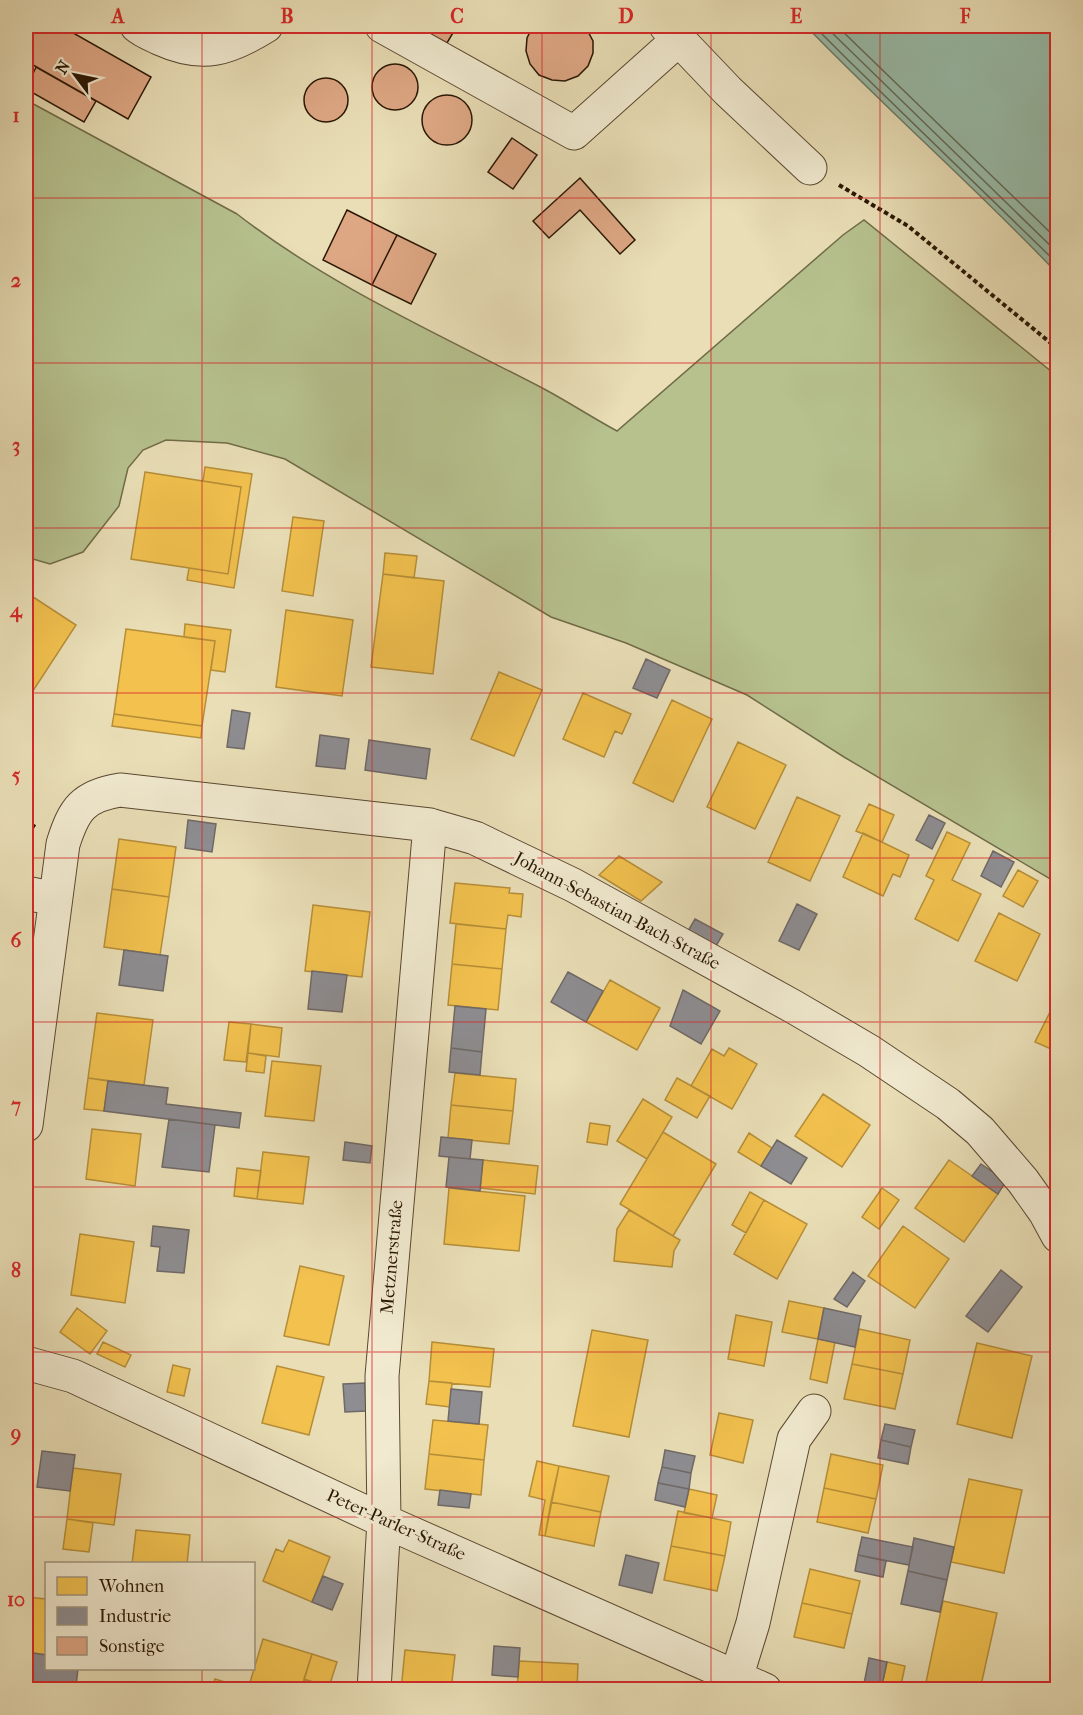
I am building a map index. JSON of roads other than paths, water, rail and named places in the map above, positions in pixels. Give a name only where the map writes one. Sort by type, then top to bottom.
[{"type":"street","points":[[137,26],[171,43],[203,51],[242,41],[266,26]]},
{"type":"street","points":[[382,26],[574,133],[673,32],[728,92],[810,168]]},
{"type":"street","name":"Johann-Sebastian-Bach-Straße","points":[[40,896],[72,818],[85,801],[102,793],[120,790],[430,825],[476,838],[573,885],[869,1051],[961,1114],[980,1131],[1023,1181],[1045,1212],[1058,1236]]},
{"type":"street","name":"Metznerstraße","points":[[374,1689],[384,1521],[382,1376],[430,825]]},
{"type":"street","points":[[26,1125],[40,896]]},
{"type":"street","name":"Peter-Parler-Straße","points":[[26,1363],[73,1376],[384,1521],[751,1684]]},
{"type":"street","points":[[751,1684],[753,1623],[794,1439],[814,1411]]},
{"type":"water","points":[[806,26],[1057,26],[1057,273],[995,210]]}]
